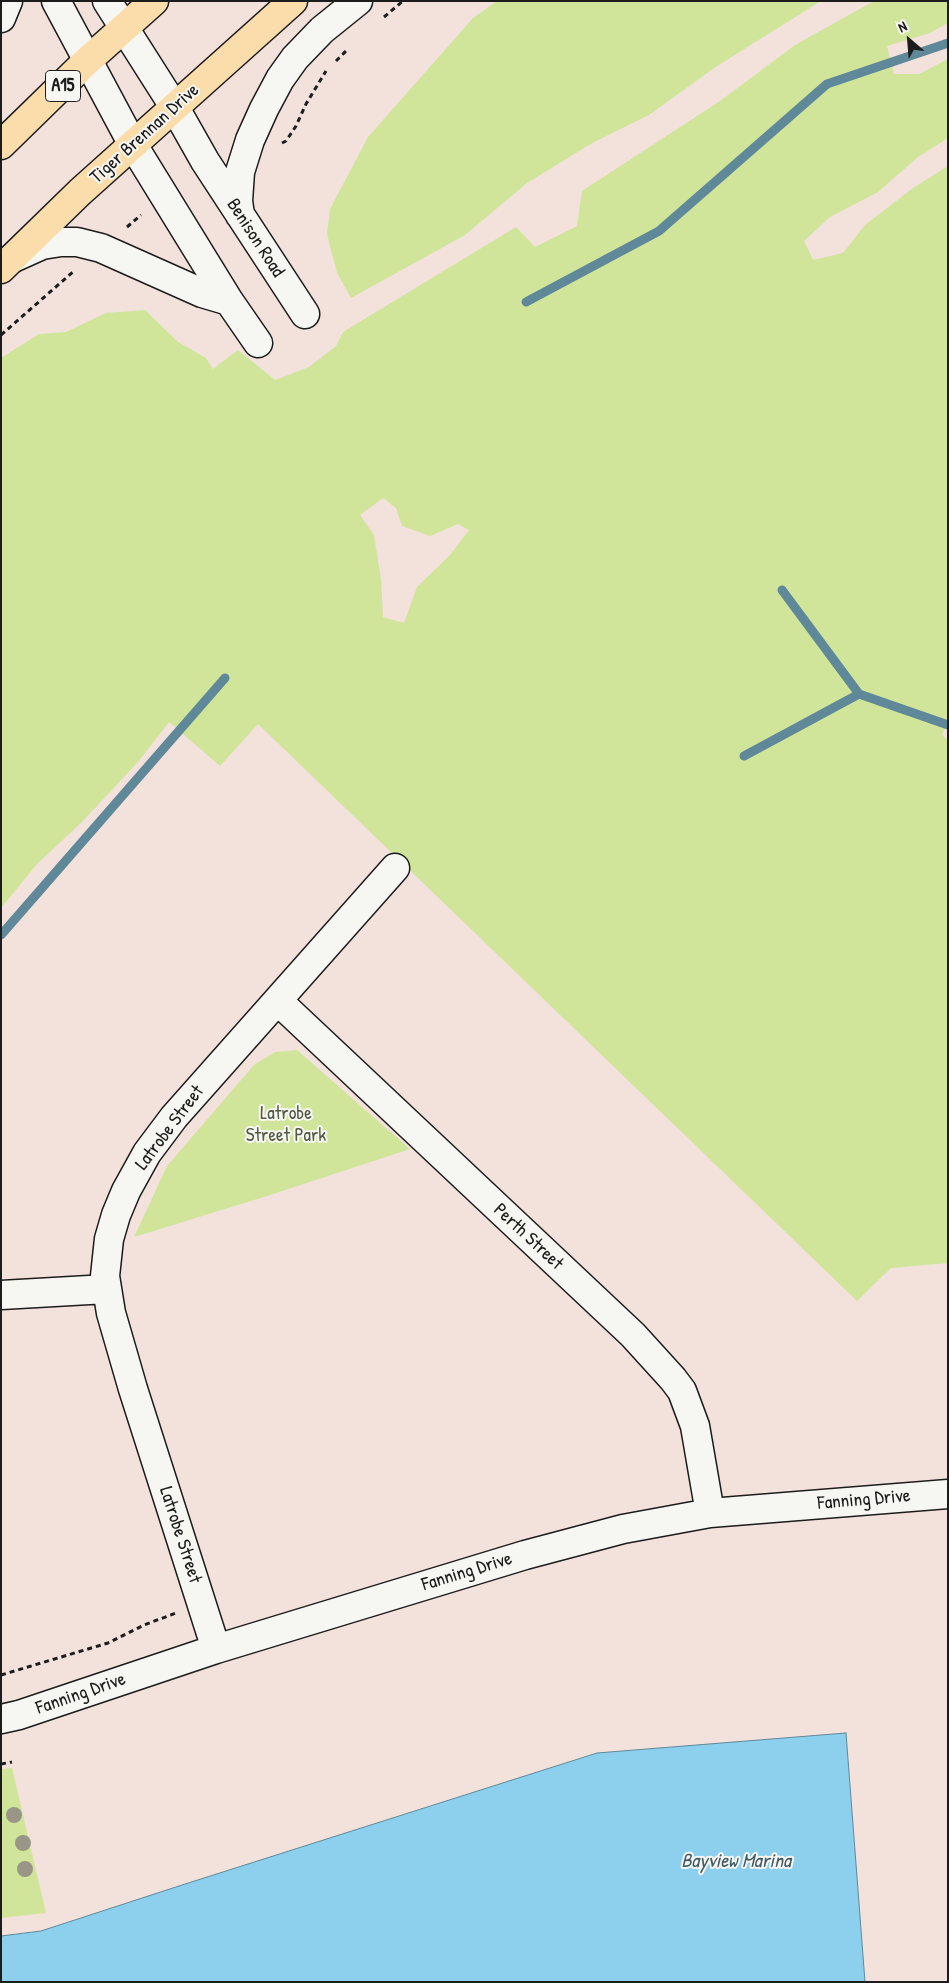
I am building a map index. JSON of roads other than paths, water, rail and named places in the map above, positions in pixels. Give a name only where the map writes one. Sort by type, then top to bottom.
[{"type":"main road","name":"A15","points":[[1,145],[87,61],[154,1]]},
{"type":"main road","name":"Tiger Brennan Drive","points":[[6,264],[80,192],[292,1]]},
{"type":"street","points":[[1,18],[8,1]]},
{"type":"street","points":[[56,1],[133,145],[229,301],[258,343]]},
{"type":"street","points":[[107,1],[175,108]]},
{"type":"street","points":[[240,215],[238,201],[240,172],[250,140],[264,109],[295,58],[322,30],[358,1]]},
{"type":"street","name":"Benison Road","points":[[175,108],[205,161],[305,314]]},
{"type":"street","points":[[6,264],[42,245],[77,242],[101,248],[202,294],[229,301]]},
{"type":"street","name":"Latrobe Street","points":[[216,1649],[133,1389],[111,1313],[105,1276],[109,1239],[113,1223],[126,1191],[146,1153],[174,1117],[395,868]]},
{"type":"street","name":"Perth Street","points":[[278,1001],[632,1335],[673,1378],[682,1391],[695,1426],[710,1513]]},
{"type":"street","points":[[1,1295],[107,1289]]},
{"type":"street","name":"Fanning Drive","points":[[1,1719],[216,1649],[569,1542],[623,1529],[710,1513],[948,1494]]},
{"type":"water","name":"Bayview Marina","points":[[846,1733],[865,1982],[1,1982],[1,1936],[41,1931],[597,1753]]},
{"type":"waterway","points":[[526,302],[659,231],[827,84],[948,43]]},
{"type":"waterway","points":[[782,590],[859,694],[948,725]]},
{"type":"waterway","points":[[1,935],[225,678]]},
{"type":"waterway","points":[[744,756],[859,694]]},
{"type":"park label","name":"Latrobe Street Park","points":[[286,1125]]}]
